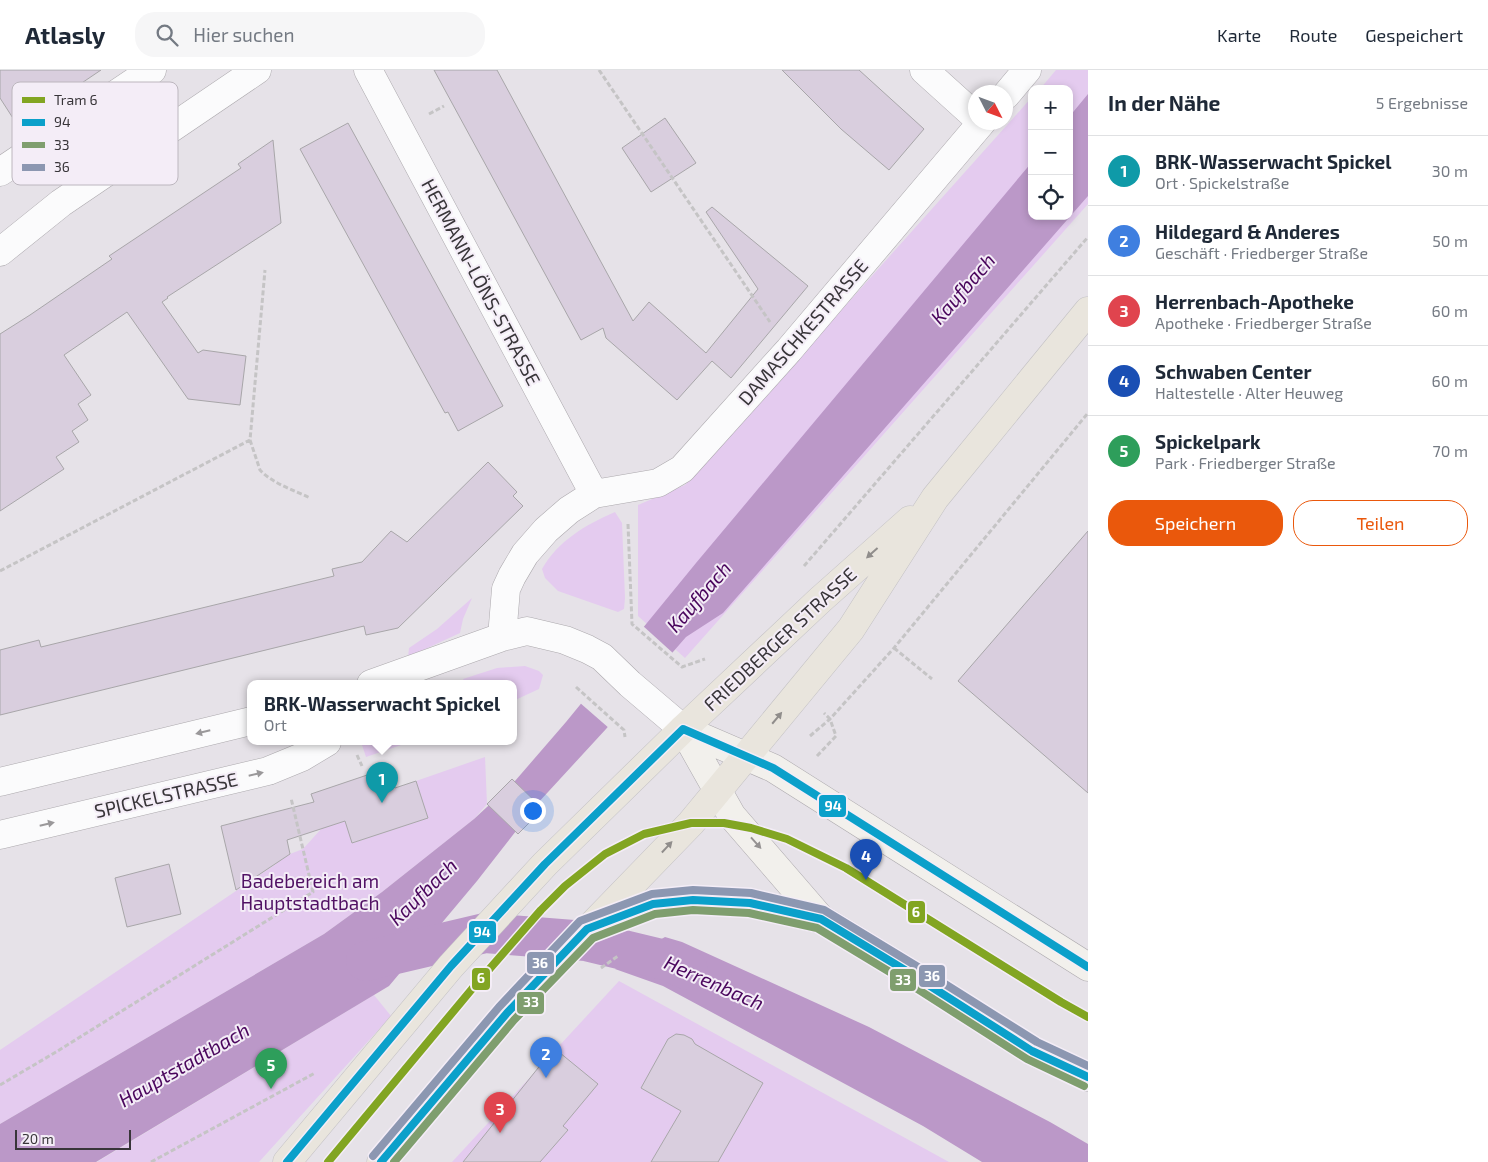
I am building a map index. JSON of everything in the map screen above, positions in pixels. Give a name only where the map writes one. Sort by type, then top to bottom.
[{"type":"main road","name":"FRIEDBERGER STRASSE","points":[[381,1162],[506,1013],[691,823],[851,629],[935,498],[1088,311]]},
{"type":"main road","name":"FRIEDBERGER STRASSE","points":[[287,1162],[451,966],[545,864],[683,729],[820,600],[935,498]]},
{"type":"street","points":[[134,82],[152,70]]},
{"type":"street","points":[[178,123],[257,70]]},
{"type":"street","name":"HERMANN-LÖNS-STRASSE","points":[[368,70],[594,494]]},
{"type":"street","points":[[924,70],[968,110]]},
{"type":"street","points":[[1013,87],[1027,70]]},
{"type":"street","name":"DAMASCHKESTRASSE","points":[[594,494],[658,483],[682,469],[789,350],[976,130]]},
{"type":"street","points":[[0,172],[12,164]]},
{"type":"street","points":[[0,252],[60,203],[87,185]]},
{"type":"street","points":[[502,637],[506,589],[526,554],[546,530],[570,510],[594,494]]},
{"type":"street","points":[[397,679],[502,637],[527,631],[565,640],[587,649],[602,657],[683,729],[773,768],[1088,967]]},
{"type":"street","points":[[0,782],[247,721]]},
{"type":"street","points":[[683,729],[736,821],[821,919],[1032,1051],[1088,1077]]},
{"type":"street","name":"SPICKELSTRASSE","points":[[0,835],[268,771],[302,757],[322,745]]},
{"type":"street","points":[[587,929],[653,904],[694,900],[750,903],[821,919]]},
{"type":"path","points":[[599,70],[789,350]]},
{"type":"path","name":"FRIEDBERGER STRASSE","points":[[802,567],[1088,237]]},
{"type":"path","points":[[264,270],[250,440],[260,470],[264,474],[271,480],[310,498]]},
{"type":"path","points":[[830,718],[894,648],[1088,413]]},
{"type":"path","points":[[0,571],[250,440]]},
{"type":"path","points":[[626,489],[632,624],[682,667]]},
{"type":"path","points":[[894,648],[932,679]]},
{"type":"path","points":[[576,687],[624,730]]},
{"type":"path","points":[[0,1085],[313,892],[290,792]]},
{"type":"path","points":[[151,1162],[318,1072]]},
{"type":"green space","points":[[1056,70],[1088,70],[1088,204],[685,658],[638,616],[638,505],[685,485],[1002,130],[1013,130],[1013,118],[1028,101],[1028,220],[1073,220],[1073,85],[1043,85]]},
{"type":"green space","points":[[615,512],[622,523],[625,598],[624,609],[618,612],[558,591],[545,578],[542,569],[564,542],[593,522]]},
{"type":"green space","points":[[472,598],[463,619],[460,633],[408,657],[409,648],[437,629]]},
{"type":"green space","points":[[525,666],[539,671],[543,675],[539,689],[517,699],[517,680],[463,679],[497,668]]},
{"type":"green space","points":[[362,745],[401,745],[366,757]]},
{"type":"green space","name":"Badebereich am Hauptstadtbach","points":[[485,757],[487,804],[474,819],[382,892],[324,934],[0,1124],[0,1050],[276,863],[290,854],[303,849],[322,828],[345,821],[353,843],[428,818],[416,781]]},
{"type":"green space","points":[[619,981],[949,1162],[452,1162]]},
{"type":"green space","points":[[374,995],[391,1016],[259,1162],[97,1162]]},
{"type":"water","points":[[1088,94],[1088,196],[1073,213],[1073,130],[1073,112]]},
{"type":"water","points":[[1028,167],[1028,220],[1067,220],[723,613],[686,637],[606,729],[537,804],[477,881],[389,986],[96,1162],[0,1162],[0,1124],[324,934],[382,892],[474,819],[515,781],[566,722],[696,563]]},
{"type":"water","points":[[665,937],[682,942],[869,1027],[1050,1122],[1088,1144],[1088,1162],[982,1162],[923,1126],[663,986],[615,969],[637,953]]},
{"type":"pier","points":[[642,625],[674,654],[610,729],[579,702]]},
{"type":"building","points":[[0,70],[101,70],[83,82],[12,82],[12,117],[0,98]]},
{"type":"building","points":[[434,70],[497,70],[633,321],[649,302],[706,353],[758,289],[706,212],[712,207],[808,286],[731,378],[712,361],[677,400],[606,338],[603,328],[581,340]]},
{"type":"building","points":[[782,70],[859,70],[924,129],[889,170],[841,129]]},
{"type":"building","points":[[665,118],[696,163],[651,192],[622,148]]},
{"type":"building","points":[[348,123],[503,406],[458,431],[448,412],[445,413],[300,149]]},
{"type":"building","points":[[273,140],[281,223],[162,302],[198,353],[203,350],[246,356],[240,405],[188,399],[127,312],[64,355],[91,395],[78,404],[88,420],[72,431],[79,442],[56,457],[64,469],[0,511],[0,334],[112,259],[109,256],[241,168],[238,164]]},
{"type":"building","points":[[488,462],[517,492],[513,496],[523,506],[398,628],[366,635],[364,626],[0,715],[0,650],[39,640],[41,647],[334,576],[332,569],[362,562],[391,531],[407,542]]},
{"type":"building","points":[[1088,531],[1088,793],[958,681]]},
{"type":"building","points":[[382,770],[395,788],[416,781],[428,818],[352,843],[345,821],[287,840],[290,854],[236,890],[221,826],[314,802],[311,794]]},
{"type":"building","points":[[512,779],[543,809],[518,834],[487,804]]},
{"type":"building","points":[[169,864],[181,914],[127,927],[115,878]]},
{"type":"building","points":[[676,1034],[692,1039],[695,1044],[763,1083],[718,1162],[651,1162],[681,1111],[641,1088],[668,1039]]},
{"type":"building","points":[[554,1048],[598,1084],[563,1126],[568,1130],[540,1162],[463,1162]]},
{"type":"waterway","name":"Herrenbach","points":[[366,961],[485,933],[586,941],[665,960],[688,970]]},
{"type":"tram line","name":"6","points":[[328,1162],[472,989],[541,910],[565,886],[605,854],[644,834],[691,823],[724,823],[751,828],[787,839],[846,868],[1088,1017]]},
{"type":"transit line","name":"94","points":[[287,1162],[451,966],[545,864],[683,729],[773,768],[1088,967]]},
{"type":"transit line","name":"36","points":[[373,1156],[499,1007],[580,921],[652,894],[693,890],[751,893],[824,910],[1037,1042],[1088,1066]]},
{"type":"transit line","name":"94","points":[[381,1162],[507,1013],[587,929],[653,904],[693,900],[750,903],[821,919],[1032,1051],[1088,1077]]},
{"type":"transit line","name":"33","points":[[394,1162],[514,1020],[593,938],[655,914],[693,910],[749,913],[817,928],[1027,1059],[1084,1086]]},
{"type":"place","name":"BRK-Wasserwacht Spickel","points":[[382,803]]},
{"type":"place","name":"Schwaben Center","points":[[866,880]]},
{"type":"place","name":"Hildegard & Anderes","points":[[546,1078]]},
{"type":"place","name":"Spickelpark","points":[[271,1089]]},
{"type":"place","name":"Herrenbach-Apotheke","points":[[500,1133]]},
{"type":"water label","name":"Kaufbach","points":[[963,289]]},
{"type":"water label","name":"Kaufbach","points":[[699,597]]},
{"type":"water label","name":"Kaufbach","points":[[423,892]]},
{"type":"water label","name":"Hauptstadtbach","points":[[184,1065]]}]
